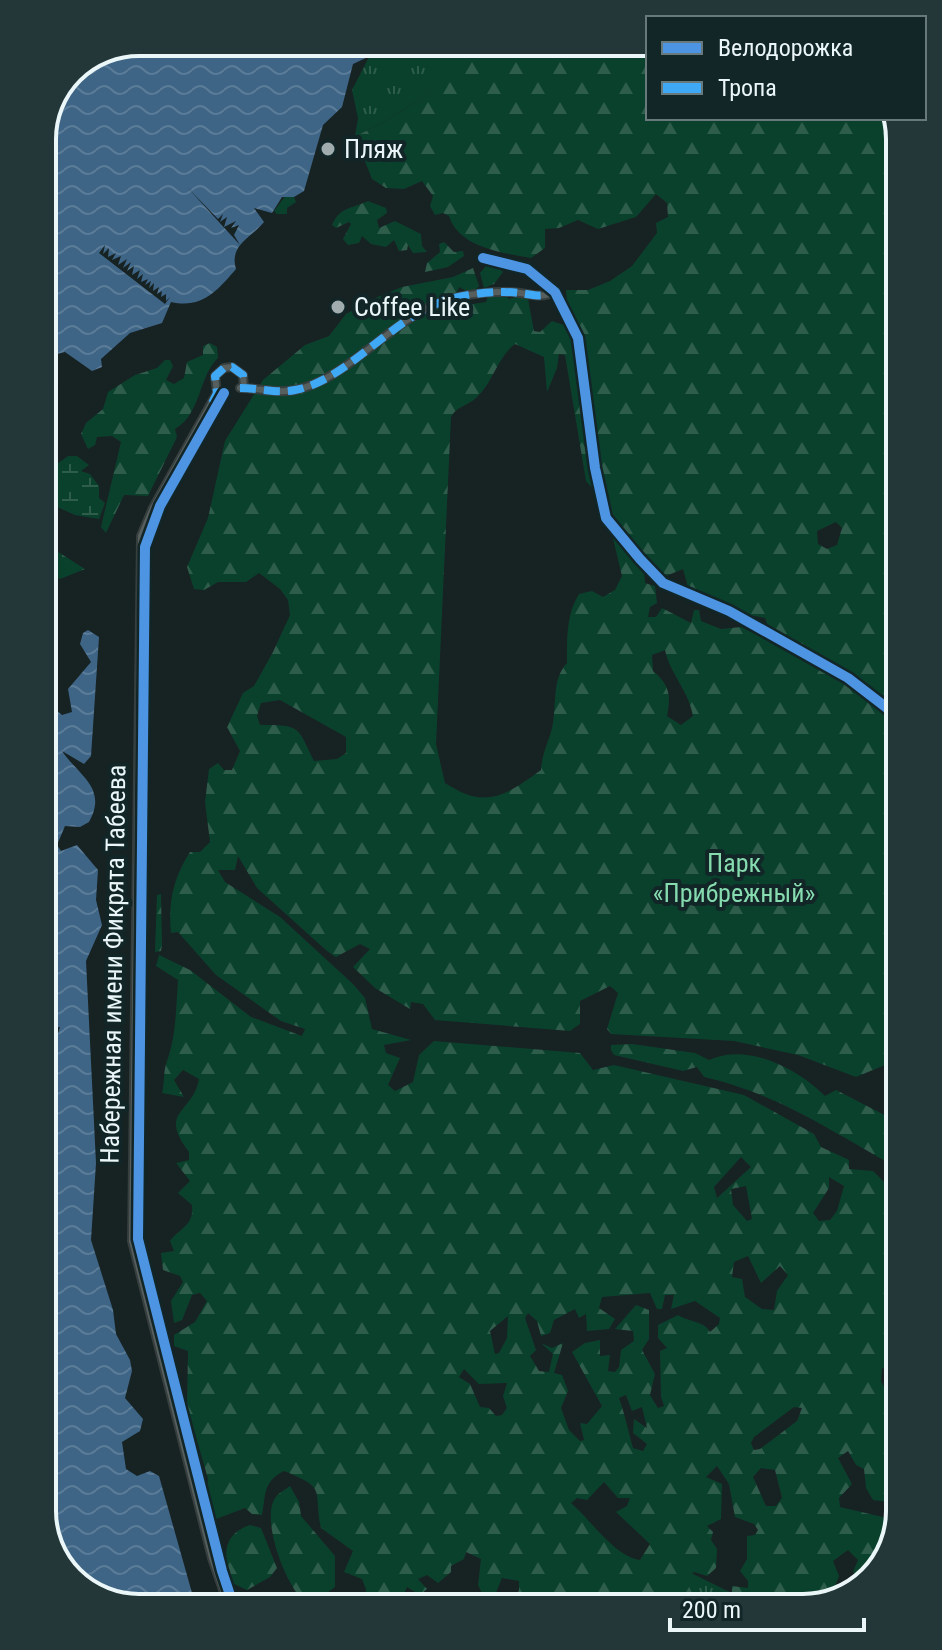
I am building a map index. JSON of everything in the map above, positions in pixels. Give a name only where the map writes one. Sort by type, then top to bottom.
[{"type":"street","points":[[483,258],[527,269],[555,292],[578,338],[595,468],[606,518],[663,583],[729,611],[821,663],[886,706]]},
{"type":"street","name":"Набережная имени Фикрята Табеева","points":[[224,1594],[212,1558],[132,1241],[141,536],[153,508],[217,393],[215,376],[224,368],[232,367],[243,375],[242,388],[282,392],[308,386],[348,365],[383,335],[442,301],[521,293],[536,298],[555,292]]},
{"type":"green space","points":[[369,56],[463,56],[464,60],[441,82],[413,103],[355,136],[358,118],[352,90]]},
{"type":"green space","name":"Парк «Прибрежный»","points":[[463,56],[646,56],[646,120],[883,120],[886,139],[886,703],[850,675],[769,629],[765,618],[738,613],[688,587],[683,569],[666,576],[639,554],[608,518],[604,501],[586,481],[565,355],[559,354],[547,392],[544,357],[515,344],[504,355],[482,392],[451,417],[436,744],[445,783],[472,796],[484,798],[506,793],[541,770],[553,723],[558,678],[567,663],[568,627],[575,602],[579,594],[592,591],[603,597],[615,590],[622,576],[611,530],[644,569],[645,583],[655,586],[657,603],[650,607],[648,617],[656,617],[662,608],[691,623],[694,610],[699,610],[701,621],[721,629],[741,627],[795,654],[857,691],[886,716],[886,1065],[856,1077],[798,1055],[734,1041],[611,1034],[607,1029],[618,993],[610,986],[580,1001],[580,1024],[570,1031],[435,1020],[423,1004],[411,1002],[410,1009],[375,988],[353,967],[370,949],[360,944],[336,957],[327,951],[257,888],[238,856],[235,870],[218,870],[225,882],[280,917],[353,984],[365,998],[372,1029],[411,1040],[384,1045],[386,1053],[400,1058],[388,1085],[395,1091],[413,1082],[419,1055],[434,1041],[580,1053],[593,1070],[614,1065],[744,1095],[814,1134],[821,1147],[849,1160],[849,1169],[873,1171],[886,1184],[886,1369],[882,1368],[881,1381],[886,1390],[886,1502],[873,1500],[866,1488],[864,1469],[856,1465],[848,1451],[838,1458],[852,1484],[839,1498],[840,1507],[885,1518],[885,1522],[875,1552],[856,1575],[853,1572],[858,1560],[848,1550],[833,1561],[839,1576],[834,1588],[830,1590],[803,1594],[732,1594],[732,1586],[748,1588],[748,1581],[740,1571],[747,1559],[747,1536],[755,1535],[758,1530],[754,1524],[735,1517],[729,1484],[717,1466],[706,1477],[722,1484],[721,1519],[707,1526],[713,1532],[711,1540],[717,1549],[716,1568],[707,1576],[694,1572],[686,1580],[692,1594],[677,1594],[670,1578],[665,1594],[517,1594],[519,1581],[502,1578],[495,1594],[482,1594],[478,1585],[481,1559],[466,1552],[464,1559],[451,1566],[451,1572],[438,1583],[427,1575],[418,1579],[427,1589],[421,1594],[407,1587],[404,1594],[365,1594],[362,1579],[344,1572],[353,1551],[321,1528],[316,1491],[307,1482],[284,1471],[277,1475],[268,1485],[262,1515],[252,1514],[245,1508],[216,1519],[212,1517],[206,1494],[208,1479],[187,1405],[188,1351],[174,1346],[174,1335],[195,1322],[207,1301],[200,1293],[192,1295],[182,1320],[174,1323],[171,1301],[183,1282],[180,1276],[163,1270],[161,1253],[174,1251],[170,1241],[191,1218],[192,1205],[178,1193],[190,1181],[176,1163],[189,1160],[189,1152],[176,1128],[180,1113],[196,1090],[199,1079],[183,1070],[174,1080],[184,1097],[162,1093],[174,1032],[178,980],[156,966],[159,955],[190,970],[251,1017],[302,1036],[305,1029],[281,1021],[216,975],[178,932],[171,933],[171,901],[179,871],[190,852],[200,852],[210,842],[205,802],[209,769],[218,763],[224,770],[232,770],[240,751],[227,727],[243,693],[254,686],[290,615],[288,600],[280,589],[259,573],[246,582],[218,582],[204,590],[194,589],[187,567],[208,518],[225,441],[263,380],[305,345],[329,336],[346,314],[373,299],[402,287],[453,277],[473,268],[479,286],[472,294],[459,287],[454,300],[459,306],[486,302],[490,291],[497,288],[509,299],[519,296],[528,299],[534,331],[540,332],[552,321],[567,326],[572,322],[566,290],[588,290],[610,281],[632,266],[657,233],[656,223],[668,217],[667,203],[656,194],[636,217],[598,229],[578,220],[559,228],[545,229],[545,248],[531,258],[484,247],[462,235],[449,216],[443,213],[435,215],[430,206],[433,196],[422,181],[404,189],[386,188],[372,179],[355,136],[413,103],[464,59]],"holes":[[[836,522],[842,528],[837,545],[827,549],[818,544],[817,531]],[[665,650],[688,699],[693,716],[681,725],[667,716],[668,691],[653,671],[652,655]],[[280,700],[346,737],[346,753],[337,759],[314,761],[296,730],[260,725],[257,716],[261,703]],[[741,1157],[751,1167],[717,1198],[714,1187]],[[829,1177],[844,1186],[837,1211],[830,1220],[819,1221],[813,1213],[829,1188]],[[746,1186],[752,1219],[747,1221],[733,1205],[731,1189]],[[748,1256],[761,1283],[780,1266],[788,1275],[777,1291],[774,1310],[762,1309],[745,1297],[742,1279],[732,1277],[734,1262]],[[650,1293],[657,1309],[662,1309],[665,1295],[674,1295],[671,1309],[695,1301],[720,1318],[719,1324],[710,1332],[708,1328],[678,1315],[658,1325],[658,1338],[667,1348],[660,1351],[664,1406],[658,1408],[650,1395],[655,1374],[642,1350],[649,1339],[649,1310],[636,1305],[615,1329],[633,1331],[634,1341],[621,1350],[619,1367],[615,1372],[608,1371],[610,1355],[600,1356],[600,1340],[585,1343],[572,1352],[602,1406],[587,1424],[580,1423],[584,1440],[580,1441],[569,1430],[561,1408],[568,1391],[562,1375],[554,1373],[563,1343],[552,1348],[541,1343],[553,1354],[549,1372],[539,1371],[530,1356],[536,1350],[525,1318],[528,1313],[537,1321],[541,1336],[550,1333],[554,1320],[575,1309],[579,1318],[586,1314],[587,1331],[609,1329],[615,1319],[599,1308],[602,1297]],[[508,1316],[507,1338],[499,1353],[495,1354],[490,1331]],[[464,1369],[479,1384],[507,1383],[503,1396],[507,1408],[502,1415],[496,1416],[489,1408],[480,1407],[470,1384],[459,1377]],[[626,1395],[632,1411],[642,1407],[647,1428],[634,1419],[633,1433],[647,1444],[643,1451],[633,1448],[619,1398]],[[794,1407],[802,1408],[797,1421],[760,1449],[754,1450],[751,1443],[754,1437]],[[761,1468],[775,1470],[782,1498],[776,1506],[766,1506],[753,1477]],[[604,1482],[618,1498],[630,1498],[627,1506],[616,1512],[650,1544],[640,1560],[612,1545],[571,1503],[577,1498],[587,1500]]]},
{"type":"green space","points":[[286,195],[294,197],[296,202],[287,208],[287,214],[277,214],[274,211]]},
{"type":"green space","points":[[368,201],[386,208],[387,213],[377,220],[379,228],[395,221],[421,234],[422,246],[427,252],[413,253],[408,245],[407,250],[399,251],[394,240],[386,247],[371,244],[362,236],[359,243],[348,245],[343,239],[351,224],[349,222],[336,228],[332,225],[342,212]]},
{"type":"green space","points":[[444,242],[454,252],[463,251],[464,256],[448,267],[425,272],[427,263],[440,252],[439,244]]},
{"type":"green space","points":[[486,266],[498,267],[503,272],[494,284],[484,288],[480,273]]},
{"type":"green space","points":[[210,343],[217,347],[218,358],[190,414],[175,429],[177,437],[148,496],[124,495],[106,533],[101,527],[121,442],[112,436],[97,437],[95,445],[88,449],[81,434],[86,423],[103,409],[108,392],[135,375],[157,368],[165,360],[170,360],[173,366],[166,380],[174,384],[184,378],[187,362],[203,355],[203,346]]},
{"type":"green space","points":[[68,456],[77,456],[89,465],[81,471],[90,474],[99,486],[99,498],[105,503],[99,519],[75,515],[56,506],[57,464]]},
{"type":"green space","points":[[56,551],[85,569],[60,579],[56,576]]},
{"type":"green space","points":[[161,894],[162,945],[161,951],[155,952],[157,895]]},
{"type":"green space","points":[[632,1044],[695,1053],[709,1060],[739,1054],[771,1061],[801,1076],[825,1096],[836,1090],[886,1116],[886,1161],[781,1104],[704,1077],[697,1067],[683,1071],[614,1055],[611,1045]]},
{"type":"green space","points":[[290,1486],[299,1502],[301,1516],[335,1556],[335,1587],[325,1594],[298,1594],[285,1572],[271,1523],[271,1509],[280,1493]]},
{"type":"green space","points":[[250,1525],[261,1528],[277,1568],[270,1577],[247,1590],[232,1583],[226,1557],[233,1535]]},
{"type":"green space","points":[[689,1572],[734,1594],[659,1594],[666,1581]]},
{"type":"water","points":[[139,56],[370,56],[353,64],[342,107],[323,125],[304,191],[294,197],[282,197],[272,213],[254,208],[264,222],[238,248],[235,254],[236,269],[215,291],[192,303],[171,302],[162,323],[130,333],[101,359],[102,367],[92,371],[65,352],[56,354],[56,134],[65,102],[84,77],[112,60]]},
{"type":"water","points":[[88,630],[99,637],[91,756],[84,764],[62,751],[89,783],[95,800],[94,810],[89,822],[80,827],[65,826],[57,845],[61,851],[77,845],[98,870],[96,900],[102,925],[86,961],[96,1163],[91,1240],[113,1310],[116,1334],[130,1360],[132,1371],[125,1398],[143,1419],[140,1431],[122,1442],[126,1469],[137,1476],[150,1471],[159,1476],[192,1594],[134,1594],[112,1590],[93,1580],[77,1566],[65,1548],[60,1538],[56,1511],[56,1040],[60,1027],[56,1028],[56,710],[62,715],[72,712],[68,689],[91,662],[80,644],[83,633]]},
{"type":"pier","points":[[187,187],[218,219],[223,214],[220,222],[227,217],[224,227],[236,221],[231,228],[239,225],[234,235],[240,245]]},
{"type":"pier","points":[[105,245],[103,254],[109,248],[108,257],[116,253],[112,260],[121,256],[118,265],[127,259],[123,268],[131,262],[127,271],[134,266],[132,275],[140,270],[137,279],[143,274],[141,282],[148,279],[145,285],[151,281],[149,288],[154,283],[153,291],[159,287],[157,294],[162,291],[161,297],[166,294],[166,301],[170,297],[165,304],[99,253]]},
{"type":"marked path","points":[[240,388],[288,391],[314,384],[350,363],[404,322],[450,299],[491,292],[541,295],[555,292]]},
{"type":"marked path","points":[[212,403],[217,393],[215,376],[224,368],[232,367],[243,375],[244,388]]},
{"type":"cycle path","points":[[483,258],[527,269],[555,292],[578,338],[595,468],[606,518],[640,559],[663,583],[729,611],[848,678],[886,707]]},
{"type":"cycle path","points":[[224,393],[160,506],[145,547],[138,1239],[230,1594]]},
{"type":"place","name":"Пляж","points":[[328,149]]},
{"type":"place","name":"Coffee Like","points":[[338,307]]}]
